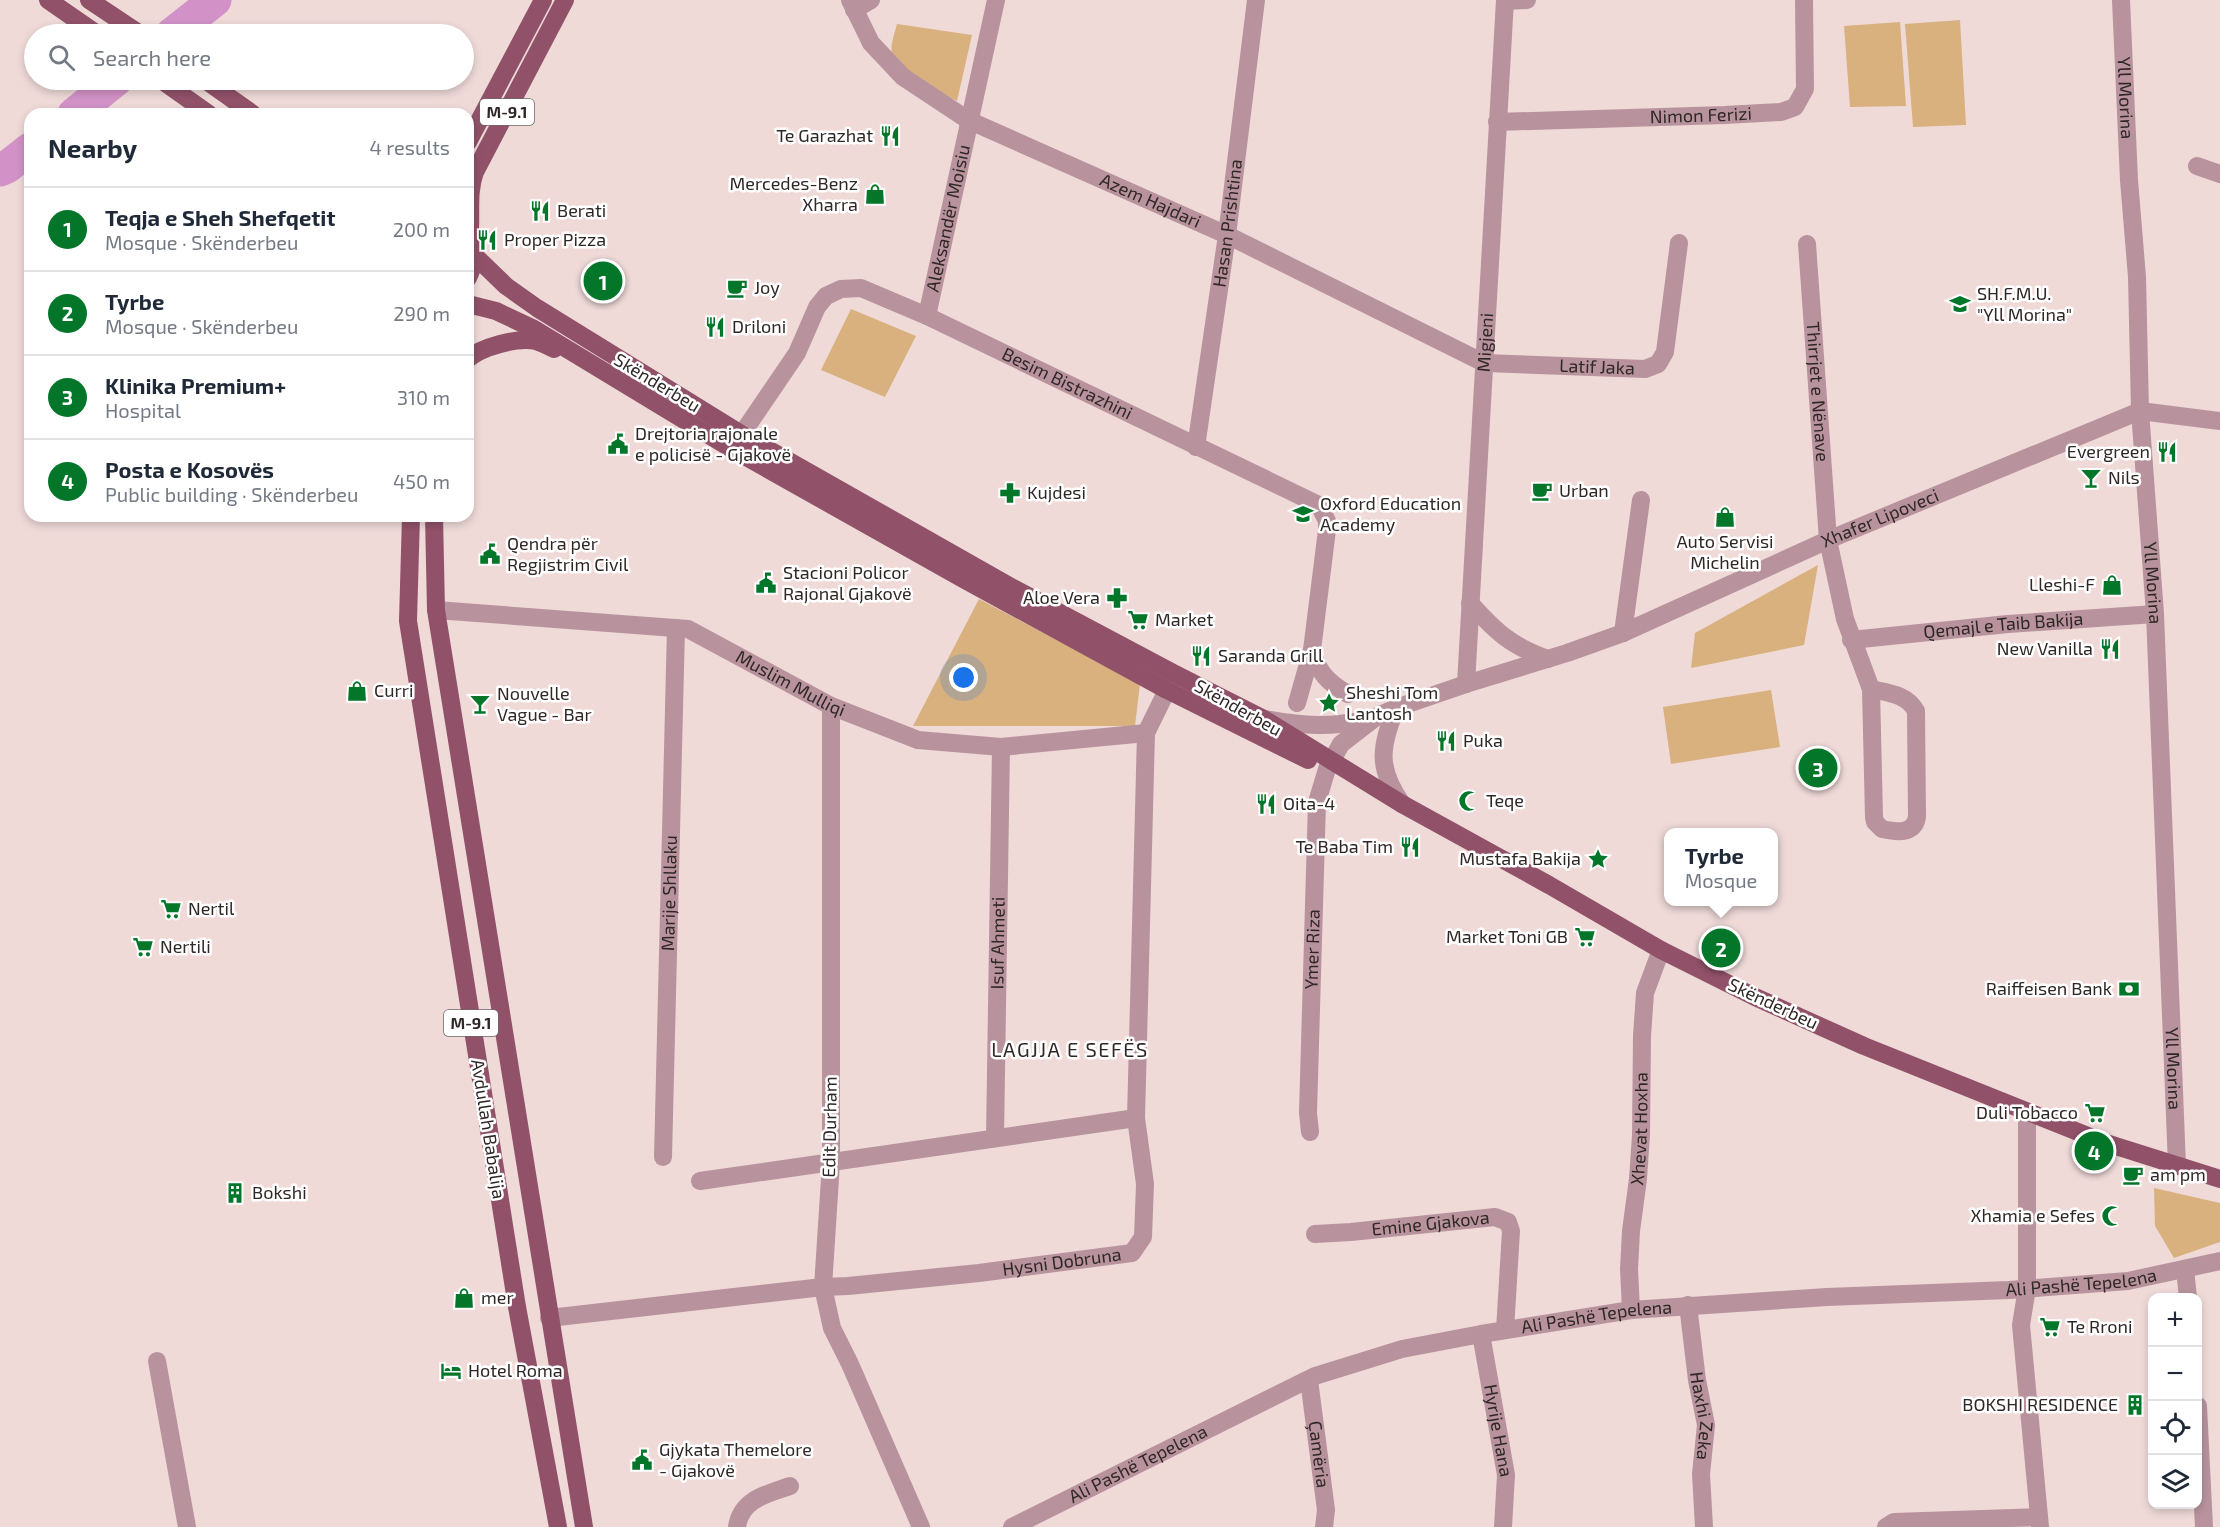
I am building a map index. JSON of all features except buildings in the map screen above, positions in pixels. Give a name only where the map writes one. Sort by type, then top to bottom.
[{"type":"main road","points":[[48,0],[83,24]]},
{"type":"main road","points":[[88,0],[125,24]]},
{"type":"main road","name":"M-9.1","points":[[474,131],[543,0]]},
{"type":"main road","name":"M-9.1","points":[[474,174],[565,0]]},
{"type":"main road","points":[[174,90],[200,108]]},
{"type":"main road","points":[[220,90],[245,108]]},
{"type":"main road","name":"M-9.1","points":[[474,251],[474,259]]},
{"type":"main road","name":"Skënderbeu","points":[[475,256],[506,286],[537,308],[737,441]]},
{"type":"main road","name":"Skënderbeu","points":[[474,306],[496,311],[525,324],[570,349],[614,379],[737,441],[997,579],[1171,682],[1329,764],[1549,885],[1661,950],[1755,997],[1864,1046],[2103,1142],[2220,1179]]},
{"type":"main road","points":[[474,356],[493,346],[517,341],[536,341],[614,379]]},
{"type":"main road","name":"Avdullah Babalija","points":[[411,522],[408,621],[517,1307],[558,1527]]},
{"type":"main road","name":"Avdullah Babalija","points":[[434,522],[436,610],[584,1527]]},
{"type":"main road","name":"Skënderbeu","points":[[1171,682],[1262,718],[1329,764]]},
{"type":"street","points":[[852,5],[871,0]]},
{"type":"street","name":"Aleksandër Moisiu","points":[[927,316],[996,0]]},
{"type":"street","name":"Hasan Prishtina","points":[[1196,447],[1227,235],[1256,0]]},
{"type":"street","points":[[1505,1],[1527,0]]},
{"type":"street","name":"Nimon Ferizi","points":[[1497,122],[1725,115],[1781,112],[1796,107],[1805,89],[1804,0]]},
{"type":"street","name":"Yll Morina","points":[[2121,0],[2129,180],[2137,277],[2140,411],[2155,614],[2176,1166]]},
{"type":"street","name":"Migjeni","points":[[1466,684],[1505,1]]},
{"type":"street","name":"Azem Hajdari","points":[[852,5],[871,43],[903,77],[968,120],[1227,235],[1484,363]]},
{"type":"street","points":[[2197,166],[2220,174]]},
{"type":"street","name":"Latif Jaka","points":[[1484,363],[1645,369],[1658,364],[1665,352],[1679,243]]},
{"type":"street","name":"Thirrjet e Nënave","points":[[1808,244],[1828,540],[1851,640],[1871,689]]},
{"type":"street","name":"Besim Bistrazhini","points":[[737,441],[797,353],[817,307],[826,296],[841,289],[861,288],[927,316],[1196,447],[1311,500],[1324,512],[1327,530],[1311,650],[1297,704]]},
{"type":"street","points":[[2140,411],[2220,422]]},
{"type":"street","name":"Xhafer Lipoveci","points":[[1329,764],[1341,744],[1376,717],[1396,708],[1623,633],[1828,540],[2140,411]]},
{"type":"street","points":[[1623,633],[1641,500]]},
{"type":"street","points":[[1470,603],[1507,640],[1528,652],[1548,659]]},
{"type":"street","name":"Muslim Mulliqi","points":[[436,610],[688,629],[831,706],[918,740],[1001,747],[1146,733]]},
{"type":"street","name":"Qemajl e Taib Bakija","points":[[1851,640],[2008,624],[2155,614]]},
{"type":"street","name":"Marije Shllaku","points":[[663,1156],[676,628]]},
{"type":"street","points":[[1311,650],[1322,675],[1332,685],[1348,694]]},
{"type":"street","name":"Hysni Dobruna","points":[[549,1318],[824,1287],[979,1273],[1132,1253],[1143,1238],[1145,1184],[1136,1118],[1146,733],[1171,682]]},
{"type":"street","points":[[1871,689],[1902,696],[1916,711],[1917,817],[1913,827],[1908,830],[1882,829],[1875,822],[1871,689]]},
{"type":"street","name":"Edit Durham","points":[[831,706],[831,1164],[824,1287],[832,1328],[921,1527]]},
{"type":"street","points":[[1396,708],[1386,732],[1385,770],[1389,785],[1402,804]]},
{"type":"street","points":[[1262,718],[1312,726],[1349,723],[1376,717]]},
{"type":"street","name":"Isuf Ahmeti","points":[[995,1138],[1001,747]]},
{"type":"street","name":"Ymer Riza","points":[[1310,1132],[1308,1113],[1317,801],[1329,764]]},
{"type":"street","name":"Xhevat Hoxha","points":[[1631,1310],[1630,1240],[1641,1135],[1643,1025],[1646,993],[1661,950]]},
{"type":"street","points":[[1886,1527],[1894,1522],[2039,1522],[2020,1326],[2027,1288],[2027,1112]]},
{"type":"street","points":[[700,1181],[831,1164],[1136,1118]]},
{"type":"street","name":"Emine Gjakova","points":[[1315,1234],[1496,1217],[1508,1222],[1511,1231],[1505,1330]]},
{"type":"street","name":"Ali Pashë Tepelena","points":[[1012,1527],[1316,1376],[1402,1349],[1631,1310],[2128,1281],[2220,1261]]},
{"type":"street","points":[[2185,1269],[2187,1293]]},
{"type":"street","name":"Haxhi Zeka","points":[[1688,1305],[1697,1380],[1706,1425],[1701,1474],[1704,1527]]},
{"type":"street","name":"Hyrije Hana","points":[[1481,1334],[1506,1475],[1503,1527]]},
{"type":"street","points":[[157,1361],[187,1527]]},
{"type":"street","name":"Çamëria","points":[[1309,1380],[1326,1510],[1324,1527]]},
{"type":"street","points":[[2200,1455],[2204,1527]]},
{"type":"street","points":[[737,1527],[741,1511],[745,1506],[756,1499],[790,1486]]},
{"type":"shaded area","points":[[1960,20],[1966,125],[1913,127],[1905,24]]},
{"type":"shaded area","points":[[1900,22],[1906,106],[1850,107],[1844,26]]},
{"type":"shaded area","points":[[897,24],[972,35],[957,101],[920,80],[896,59],[892,46]]},
{"type":"shaded area","points":[[851,309],[916,336],[885,397],[821,370]]},
{"type":"shaded area","points":[[1818,565],[1804,645],[1691,668],[1695,633]]},
{"type":"shaded area","points":[[979,599],[1140,684],[1135,726],[913,726]]},
{"type":"shaded area","points":[[1771,690],[1780,747],[1671,764],[1663,707]]},
{"type":"shaded area","points":[[2154,1188],[2220,1203],[2220,1242],[2174,1258],[2155,1226]]},
{"type":"waterway","points":[[185,24],[215,0]]},
{"type":"waterway","points":[[81,108],[104,90]]},
{"type":"waterway","points":[[0,170],[24,154]]},
{"type":"place","name":"Te Garazhat","points":[[890,136]]},
{"type":"place","name":"Mercedes-Benz Xharra","points":[[875,194]]},
{"type":"place","name":"Berati","points":[[540,211]]},
{"type":"place","name":"Proper Pizza","points":[[487,240]]},
{"type":"place","name":"Teqja e Sheh Shefqetit","points":[[603,281]]},
{"type":"place","name":"Joy","points":[[737,288]]},
{"type":"place","name":"SH.F.M.U. \"Yll Morina\"","points":[[1960,304]]},
{"type":"place","name":"Driloni","points":[[715,327]]},
{"type":"place","name":"Drejtoria rajonale e policisë - Gjakovë","points":[[618,444]]},
{"type":"place","name":"Evergreen","points":[[2167,452]]},
{"type":"place","name":"Nils","points":[[2091,478]]},
{"type":"place","name":"Urban","points":[[1542,491]]},
{"type":"place","name":"Kujdesi","points":[[1010,493]]},
{"type":"place","name":"Oxford Education Academy","points":[[1303,514]]},
{"type":"place","name":"Auto Servisi Michelin","points":[[1725,517]]},
{"type":"place","name":"Qendra për Regjistrim Civil","points":[[490,554]]},
{"type":"place","name":"Stacioni Policor Rajonal Gjakovë","points":[[766,583]]},
{"type":"place","name":"Lleshi-F","points":[[2112,585]]},
{"type":"place","name":"Aloe Vera","points":[[1117,598]]},
{"type":"place","name":"Market","points":[[1138,620]]},
{"type":"place","name":"New Vanilla","points":[[2110,649]]},
{"type":"place","name":"Saranda Grill","points":[[1201,656]]},
{"type":"place","name":"Curri","points":[[357,691]]},
{"type":"place","name":"Sheshi Tom Lantosh","points":[[1329,703]]},
{"type":"place","name":"Nouvelle Vague - Bar","points":[[480,704]]},
{"type":"place","name":"Puka","points":[[1446,741]]},
{"type":"place","name":"Klinika Premium+","points":[[1818,768]]},
{"type":"place","name":"Teqe","points":[[1469,801]]},
{"type":"place","name":"Oita-4","points":[[1266,804]]},
{"type":"place","name":"Te Baba Tim","points":[[1410,847]]},
{"type":"place","name":"Mustafa Bakija","points":[[1598,859]]},
{"type":"place","name":"Nertil","points":[[171,909]]},
{"type":"place","name":"Market Toni GB","points":[[1585,937]]},
{"type":"place","name":"Nertili","points":[[143,947]]},
{"type":"place","name":"Tyrbe","points":[[1721,948]]},
{"type":"place","name":"Raiffeisen Bank","points":[[2129,989]]},
{"type":"place","name":"Duli Tobacco","points":[[2095,1113]]},
{"type":"place","name":"Posta e Kosovës","points":[[2094,1151]]},
{"type":"place","name":"am pm","points":[[2133,1175]]},
{"type":"place","name":"Bokshi","points":[[235,1193]]},
{"type":"place","name":"Xhamia e Sefes","points":[[2112,1216]]},
{"type":"place","name":"mer","points":[[464,1298]]},
{"type":"place","name":"Te Rroni","points":[[2050,1327]]},
{"type":"place","name":"Hotel Roma","points":[[451,1371]]},
{"type":"place","name":"BOKSHI RESIDENCE","points":[[2135,1405]]},
{"type":"place","name":"Gjykata Themelore - Gjakovë","points":[[642,1460]]},
{"type":"district","name":"LAGJJA E SEFËS","points":[[1070,1050]]}]
